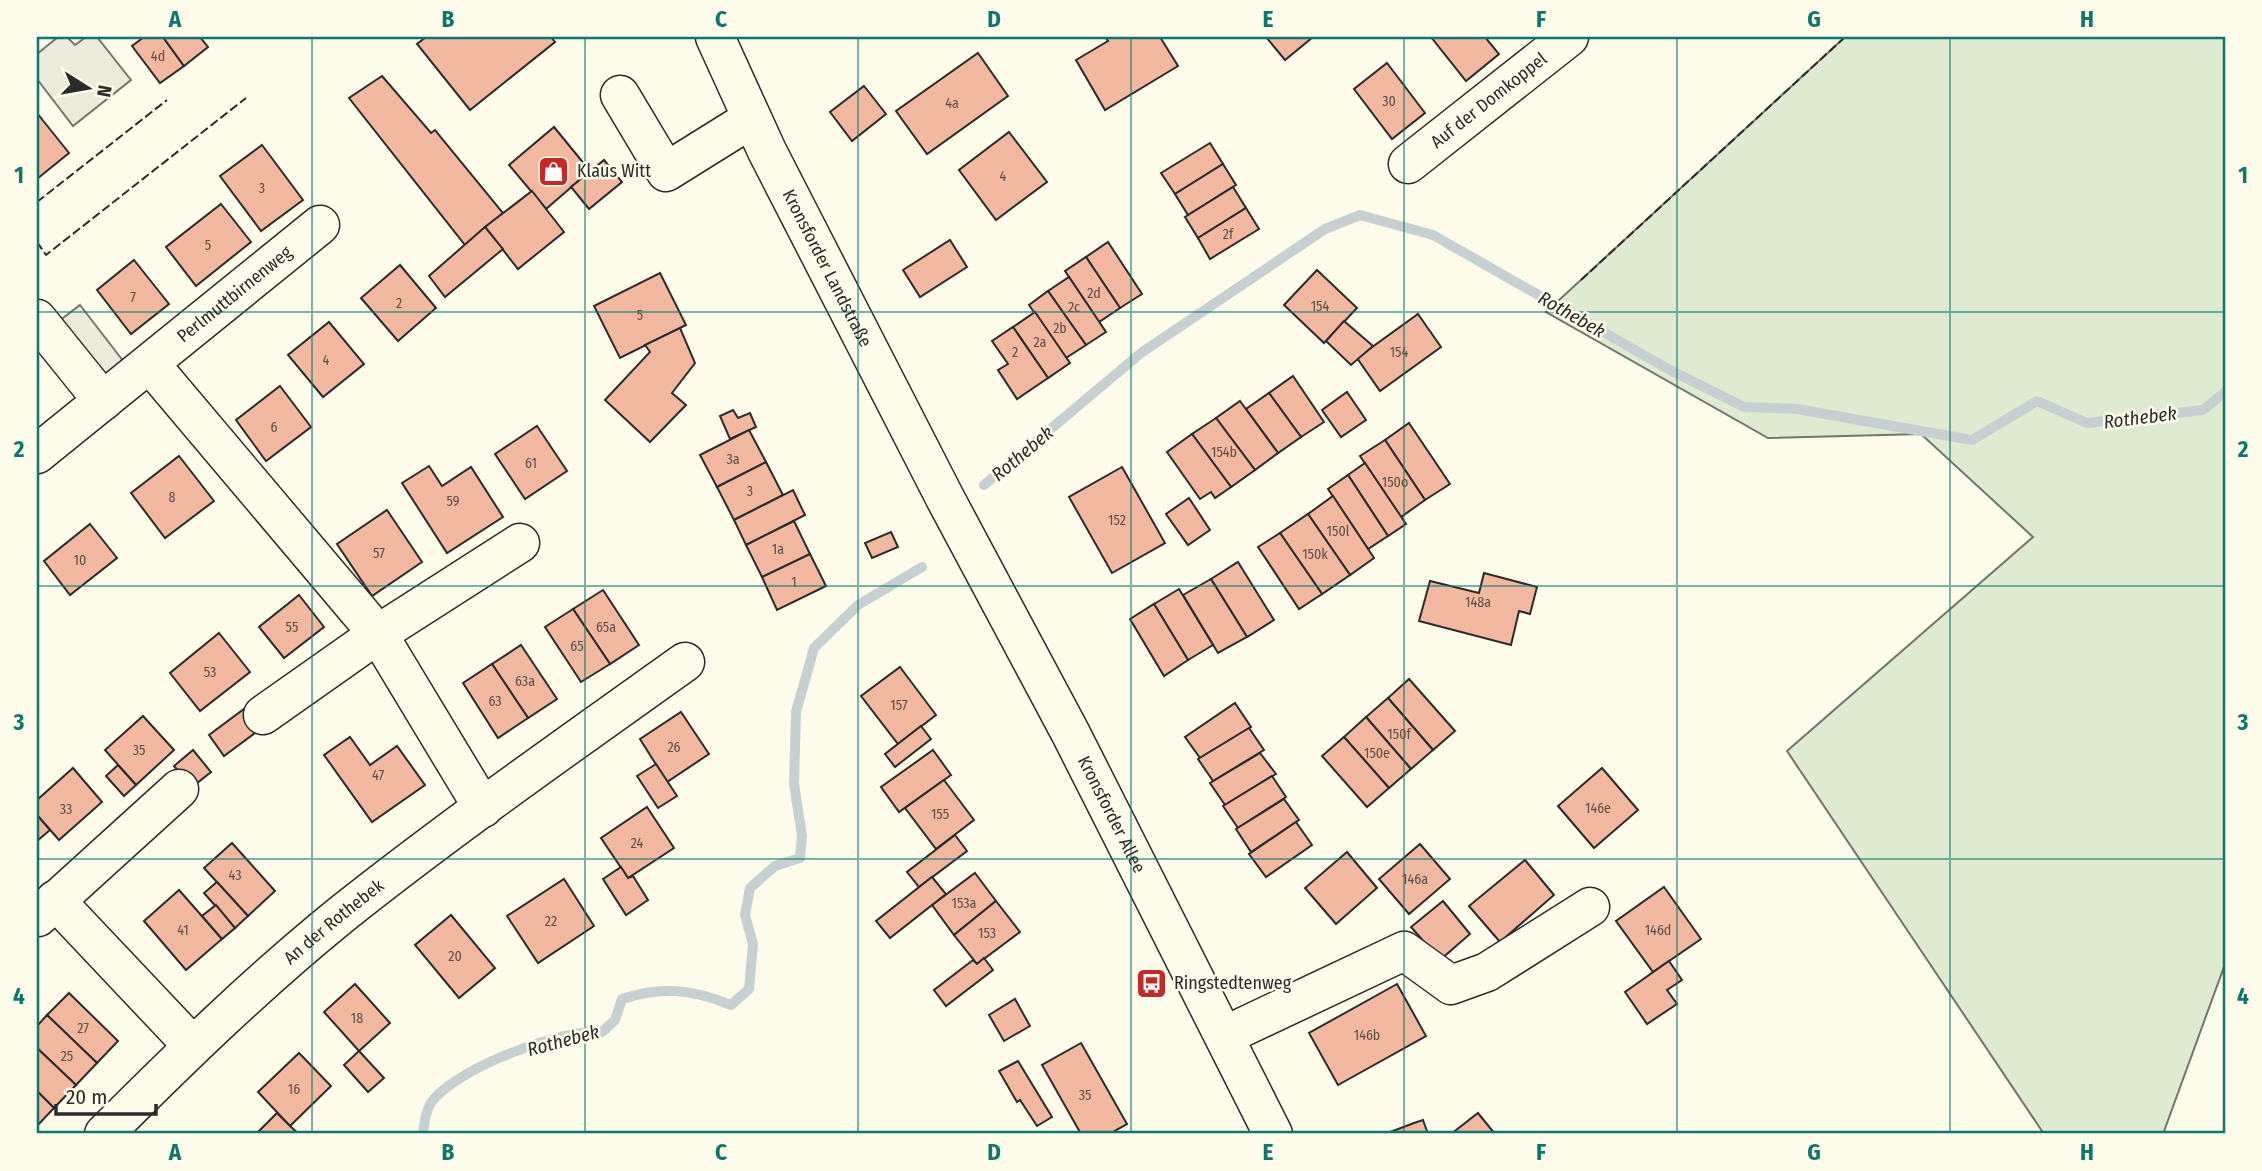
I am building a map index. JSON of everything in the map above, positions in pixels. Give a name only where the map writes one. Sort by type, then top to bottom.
[{"type":"street","name":"Kronsforder Landstraße","points":[[715,37],[751,118],[945,498]]},
{"type":"street","name":"Auf der Domkoppel","points":[[1409,164],[1569,37]]},
{"type":"street","points":[[620,95],[666,172],[751,118]]},
{"type":"street","name":"Perlmuttbirnenweg","points":[[37,454],[320,225]]},
{"type":"street","points":[[37,319],[103,401]]},
{"type":"street","points":[[150,364],[378,634],[483,808]]},
{"type":"street","name":"Kronsforder Allee","points":[[945,498],[1070,734],[1224,1036],[1264,1131]]},
{"type":"street","points":[[263,715],[378,634],[520,543]]},
{"type":"street","name":"An der Rothebek","points":[[104,1134],[192,1045],[341,915],[685,662]]},
{"type":"street","points":[[179,789],[46,909],[192,1045]]},
{"type":"street","points":[[1224,1036],[1404,951],[1451,985],[1487,972],[1590,906]]},
{"type":"green space","points":[[1845,37],[2225,37],[2225,964],[2163,1134],[2044,1134],[1787,751],[2033,537],[1921,434],[1768,438],[1546,312]]},
{"type":"shaded area","points":[[58,37],[67,37],[75,45],[86,37],[97,37],[131,80],[73,126],[37,79],[37,54]]},
{"type":"shaded area","points":[[80,305],[127,366],[108,379],[46,331]]},
{"type":"building","points":[[144,37],[163,37],[184,66],[160,83],[132,46]]},
{"type":"building","points":[[163,37],[200,37],[208,47],[184,66]]},
{"type":"building","points":[[426,37],[551,37],[555,42],[470,110],[417,44]]},
{"type":"building","points":[[1105,37],[1160,37],[1178,66],[1105,110],[1076,60],[1108,41]]},
{"type":"building","points":[[1266,37],[1313,37],[1285,60]]},
{"type":"building","points":[[1431,37],[1485,37],[1499,54],[1466,81]]},
{"type":"building","points":[[978,53],[1008,96],[927,154],[896,111]]},
{"type":"building","points":[[1387,63],[1425,113],[1392,139],[1354,89]]},
{"type":"building","points":[[382,76],[431,133],[435,130],[503,213],[465,245],[349,98]]},
{"type":"building","points":[[864,86],[886,114],[852,141],[830,112]]},
{"type":"building","points":[[37,113],[69,153],[37,179]]},
{"type":"building","points":[[554,127],[590,171],[546,209],[509,165]]},
{"type":"building","points":[[1009,132],[1047,182],[996,220],[959,170]]},
{"type":"building","points":[[1210,143],[1223,164],[1175,194],[1161,173]]},
{"type":"building","points":[[262,145],[303,200],[261,231],[220,176]]},
{"type":"building","points":[[604,160],[622,182],[589,209],[571,187]]},
{"type":"building","points":[[1223,164],[1236,185],[1188,215],[1175,194]]},
{"type":"building","points":[[1233,187],[1246,208],[1198,238],[1185,217]]},
{"type":"building","points":[[532,191],[564,232],[518,269],[485,227]]},
{"type":"building","points":[[221,204],[251,242],[196,286],[166,247]]},
{"type":"building","points":[[1246,208],[1259,229],[1210,259],[1198,238]]},
{"type":"building","points":[[485,227],[503,249],[445,297],[429,276]]},
{"type":"building","points":[[950,240],[967,267],[920,297],[903,270]]},
{"type":"building","points":[[1108,242],[1142,294],[1120,308],[1086,257]]},
{"type":"building","points":[[1086,257],[1120,308],[1099,322],[1065,271]]},
{"type":"building","points":[[134,260],[169,304],[131,334],[97,290]]},
{"type":"building","points":[[400,265],[436,308],[398,341],[361,298]]},
{"type":"building","points":[[1317,270],[1357,308],[1324,343],[1284,305]]},
{"type":"building","points":[[660,273],[686,325],[620,358],[594,306]]},
{"type":"building","points":[[1069,277],[1106,332],[1086,345],[1048,291]]},
{"type":"building","points":[[1048,291],[1086,345],[1066,358],[1029,305]]},
{"type":"building","points":[[1035,312],[1070,363],[1048,378],[1013,327]]},
{"type":"building","points":[[1418,314],[1441,347],[1380,391],[1357,358]]},
{"type":"building","points":[[1344,321],[1373,346],[1351,365],[1326,341]]},
{"type":"building","points":[[329,322],[364,364],[323,397],[288,355]]},
{"type":"building","points":[[1013,327],[1048,378],[1017,399],[998,370],[1008,364],[992,341]]},
{"type":"building","points":[[680,328],[695,363],[672,393],[686,405],[650,442],[605,400],[650,352],[645,345]]},
{"type":"building","points":[[1293,376],[1324,422],[1301,437],[1269,393]]},
{"type":"building","points":[[280,386],[311,427],[266,461],[236,420]]},
{"type":"building","points":[[1347,392],[1366,420],[1341,437],[1322,410]]},
{"type":"building","points":[[1269,393],[1301,437],[1278,453],[1246,409]]},
{"type":"building","points":[[1240,401],[1278,453],[1255,470],[1216,418]]},
{"type":"building","points":[[733,410],[738,418],[750,413],[756,427],[730,439],[720,416]]},
{"type":"building","points":[[1216,418],[1255,470],[1231,487],[1192,434]]},
{"type":"building","points":[[1409,423],[1450,484],[1425,500],[1385,440]]},
{"type":"building","points":[[537,426],[567,471],[525,499],[495,454]]},
{"type":"building","points":[[749,430],[766,462],[717,487],[700,455]]},
{"type":"building","points":[[1192,434],[1231,487],[1215,498],[1211,492],[1200,499],[1167,452]]},
{"type":"building","points":[[1385,440],[1425,500],[1401,517],[1360,456]]},
{"type":"building","points":[[179,456],[214,501],[165,538],[131,493]]},
{"type":"building","points":[[766,462],[783,495],[734,520],[717,487]]},
{"type":"building","points":[[1365,463],[1406,524],[1388,536],[1348,475]]},
{"type":"building","points":[[429,466],[442,486],[471,467],[503,517],[447,553],[402,483]]},
{"type":"building","points":[[1122,467],[1165,543],[1112,573],[1069,497]]},
{"type":"building","points":[[1348,475],[1388,536],[1368,549],[1328,489]]},
{"type":"building","points":[[793,490],[805,515],[746,545],[734,520]]},
{"type":"building","points":[[1333,496],[1374,558],[1350,575],[1308,514]]},
{"type":"building","points":[[1189,498],[1210,530],[1188,545],[1166,514]]},
{"type":"building","points":[[387,510],[422,562],[372,596],[337,544]]},
{"type":"building","points":[[1308,514],[1350,575],[1322,594],[1280,533]]},
{"type":"building","points":[[794,521],[810,554],[762,577],[746,545]]},
{"type":"building","points":[[90,524],[117,558],[70,595],[44,561]]},
{"type":"building","points":[[891,532],[898,547],[872,558],[865,543]]},
{"type":"building","points":[[1280,533],[1322,594],[1299,609],[1258,547]]},
{"type":"building","points":[[810,554],[826,586],[777,610],[762,577]]},
{"type":"building","points":[[1238,562],[1274,620],[1247,637],[1211,579]]},
{"type":"building","points":[[1484,573],[1537,587],[1530,614],[1519,611],[1511,645],[1419,621],[1430,581],[1479,593]]},
{"type":"building","points":[[1211,579],[1247,637],[1218,653],[1183,595]]},
{"type":"building","points":[[1179,589],[1213,645],[1188,660],[1154,604]]},
{"type":"building","points":[[603,590],[639,645],[610,664],[573,609]]},
{"type":"building","points":[[299,595],[324,627],[284,658],[259,627]]},
{"type":"building","points":[[1154,604],[1188,660],[1164,676],[1130,619]]},
{"type":"building","points":[[573,609],[610,664],[581,682],[545,627]]},
{"type":"building","points":[[219,633],[250,672],[200,711],[170,673]]},
{"type":"building","points":[[521,645],[557,699],[528,718],[492,664]]},
{"type":"building","points":[[492,664],[528,718],[498,738],[463,683]]},
{"type":"building","points":[[900,667],[936,715],[898,744],[861,696]]},
{"type":"building","points":[[1409,679],[1455,731],[1433,750],[1388,698]]},
{"type":"building","points":[[1388,698],[1433,750],[1411,769],[1366,717]]},
{"type":"building","points":[[1235,703],[1251,727],[1200,758],[1185,737]]},
{"type":"building","points":[[244,709],[259,730],[224,756],[209,735]]},
{"type":"building","points":[[681,712],[709,754],[667,782],[640,739]]},
{"type":"building","points":[[143,716],[174,750],[136,785],[105,750]]},
{"type":"building","points":[[1366,717],[1411,769],[1389,788],[1344,737]]},
{"type":"building","points":[[921,726],[931,739],[895,767],[885,754]]},
{"type":"building","points":[[1249,728],[1264,750],[1213,781],[1198,759]]},
{"type":"building","points":[[350,737],[370,765],[397,746],[425,785],[372,822],[324,755]]},
{"type":"building","points":[[1344,737],[1389,788],[1367,807],[1322,756]]},
{"type":"building","points":[[193,750],[211,772],[192,787],[174,766]]},
{"type":"building","points":[[933,750],[951,775],[899,812],[881,787]]},
{"type":"building","points":[[1260,753],[1276,774],[1225,805],[1210,783]]},
{"type":"building","points":[[656,764],[677,796],[658,808],[637,776]]},
{"type":"building","points":[[118,765],[136,785],[124,796],[106,776]]},
{"type":"building","points":[[73,768],[102,802],[59,840],[37,815],[37,800]]},
{"type":"building","points":[[1602,768],[1638,810],[1594,848],[1558,806]]},
{"type":"building","points":[[1272,776],[1286,797],[1238,828],[1223,806]]},
{"type":"building","points":[[944,780],[974,820],[936,849],[905,808]]},
{"type":"building","points":[[1284,799],[1299,820],[1251,852],[1236,829]]},
{"type":"building","points":[[647,807],[674,848],[628,878],[601,838]]},
{"type":"building","points":[[37,815],[50,830],[37,841]]},
{"type":"building","points":[[1296,822],[1312,845],[1266,877],[1249,854]]},
{"type":"building","points":[[955,835],[967,851],[919,887],[907,872]]},
{"type":"building","points":[[232,843],[275,891],[248,916],[204,868]]},
{"type":"building","points":[[1420,844],[1450,879],[1409,914],[1379,879]]},
{"type":"building","points":[[1347,852],[1377,888],[1336,924],[1305,888]]},
{"type":"building","points":[[1525,860],[1554,895],[1500,942],[1469,906]]},
{"type":"building","points":[[621,867],[628,878],[633,876],[648,900],[626,915],[603,879]]},
{"type":"building","points":[[975,873],[996,901],[954,935],[932,905]]},
{"type":"building","points":[[932,877],[946,894],[890,938],[876,921]]},
{"type":"building","points":[[564,879],[594,926],[538,963],[507,916]]},
{"type":"building","points":[[217,882],[248,916],[235,928],[204,893]]},
{"type":"building","points":[[1664,887],[1701,939],[1653,972],[1616,921]]},
{"type":"building","points":[[179,890],[222,939],[186,970],[144,921]]},
{"type":"building","points":[[996,901],[1020,932],[977,964],[954,935]]},
{"type":"building","points":[[1443,901],[1470,934],[1440,960],[1411,927]]},
{"type":"building","points":[[216,905],[235,928],[222,939],[202,916]]},
{"type":"building","points":[[451,915],[495,968],[459,998],[415,945]]},
{"type":"building","points":[[984,958],[993,970],[946,1006],[934,990],[973,960],[977,964]]},
{"type":"building","points":[[1669,961],[1682,980],[1667,990],[1677,1004],[1647,1024],[1625,992]]},
{"type":"building","points":[[355,984],[390,1023],[359,1051],[324,1012]]},
{"type":"building","points":[[1397,984],[1426,1036],[1338,1085],[1309,1033]]},
{"type":"building","points":[[69,993],[118,1041],[97,1063],[47,1015]]},
{"type":"building","points":[[1015,999],[1030,1026],[1004,1041],[989,1015]]},
{"type":"building","points":[[47,1015],[97,1063],[76,1085],[37,1048],[37,1026]]},
{"type":"building","points":[[1081,1043],[1127,1124],[1109,1134],[1081,1134],[1042,1065]]},
{"type":"building","points":[[37,1048],[76,1085],[54,1108],[37,1091]]},
{"type":"building","points":[[359,1051],[384,1078],[368,1092],[344,1065]]},
{"type":"building","points":[[299,1053],[331,1086],[290,1126],[258,1092]]},
{"type":"building","points":[[1018,1061],[1052,1117],[1037,1126],[1020,1100],[1017,1102],[999,1071]]},
{"type":"building","points":[[37,1091],[54,1108],[37,1126]]},
{"type":"building","points":[[277,1113],[290,1126],[299,1134],[256,1134]]},
{"type":"building","points":[[1478,1113],[1495,1134],[1451,1134]]},
{"type":"building","points":[[1423,1120],[1428,1134],[1385,1134],[1414,1123]]},
{"type":"waterway","name":"Rothebek","points":[[984,485],[1141,353],[1325,229],[1360,215],[1433,235],[1670,370],[1744,407],[1797,409],[1972,440],[2037,401],[2087,423],[2203,410],[2225,392]]},
{"type":"waterway","name":"Rothebek","points":[[423,1134],[429,1106],[447,1087],[488,1063],[538,1043],[602,1032],[615,1020],[622,999],[650,992],[676,991],[703,995],[731,1005],[749,989],[753,944],[745,915],[750,888],[775,866],[800,858],[802,836],[794,784],[796,712],[814,648],[858,605],[922,567]]},
{"type":"fence","points":[[1581,280],[1845,37]]},
{"type":"fence","points":[[37,242],[46,255],[246,98]]},
{"type":"fence","points":[[37,202],[167,100]]},
{"type":"place","name":"Klaus Witt","points":[[554,171]]},
{"type":"place","name":"Ringstedtenweg","points":[[1151,983]]}]
